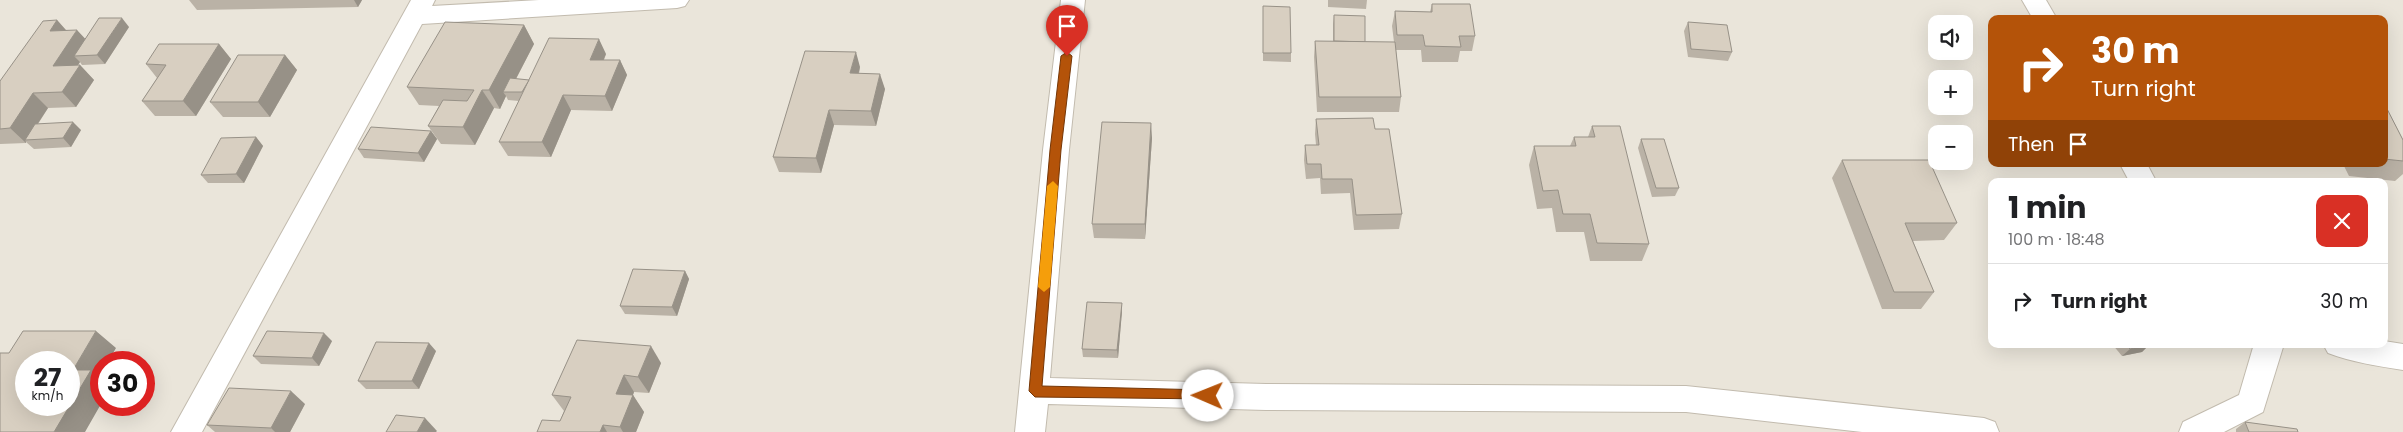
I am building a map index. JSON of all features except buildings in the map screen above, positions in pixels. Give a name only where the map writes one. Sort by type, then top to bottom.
[{"type":"street","points":[[186,432],[418,8],[677,0]]},
{"type":"street","points":[[1030,432],[1056,150],[1073,0]]},
{"type":"street","points":[[2034,0],[2043,15]]},
{"type":"street","points":[[2135,167],[2141,178]]},
{"type":"street","points":[[2194,432],[2252,403],[2268,348]]},
{"type":"street","points":[[2352,348],[2403,357]]},
{"type":"street","points":[[1035,391],[1266,397],[1686,398],[1984,432]]},
{"type":"shaded area","points":[[0,0],[2403,0],[2403,432],[0,432]]},
{"type":"slow traffic","points":[[1044,287],[1053,186]]},
{"type":"route","points":[[1067,56],[1056,150],[1035,391],[1208,396]]}]
